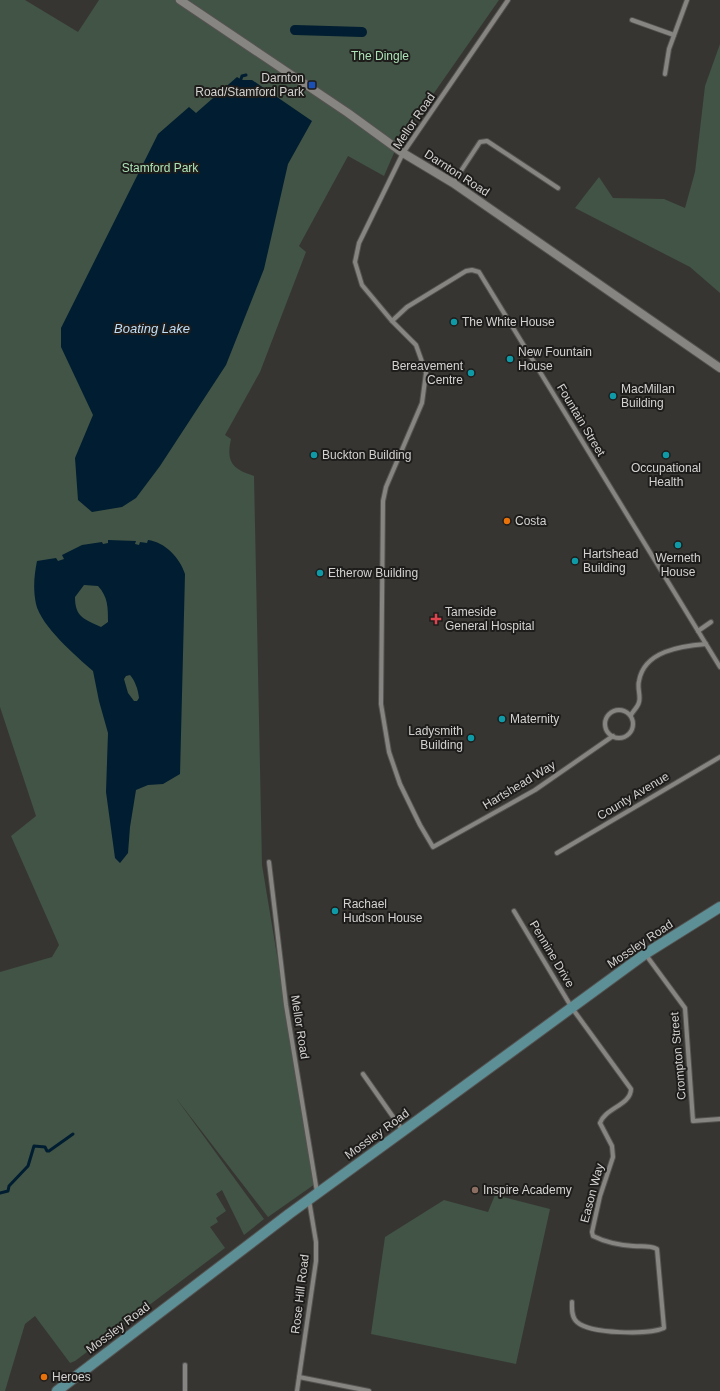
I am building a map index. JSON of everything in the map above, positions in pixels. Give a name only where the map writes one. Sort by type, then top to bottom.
[{"type":"main road","name":"Mossley Road","points":[[57,1391],[309,1200],[645,954],[720,907]]},
{"type":"street","name":"Darnton Road","points":[[180,0],[330,101],[403,153],[453,183],[720,368]]},
{"type":"street","name":"Mellor Road","points":[[392,321],[362,285],[355,262],[359,243],[403,153],[508,0]]},
{"type":"street","points":[[665,74],[669,49],[687,0]]},
{"type":"street","points":[[632,20],[674,35]]},
{"type":"street","points":[[453,183],[480,142],[487,140],[558,188]]},
{"type":"street","name":"Fountain Street","points":[[392,321],[407,307],[466,271],[472,270],[479,272],[720,667]]},
{"type":"street","name":"Hartshead Way","points":[[392,321],[416,345],[426,373],[422,403],[386,486],[382,501],[381,704],[388,752],[400,784],[420,825],[433,847],[535,790],[613,736]]},
{"type":"street","points":[[698,631],[712,622]]},
{"type":"street","points":[[631,715],[639,702],[639,681],[644,667],[656,657],[672,648],[706,644]]},
{"type":"street","points":[[618,710],[623,710],[631,715],[634,724],[630,733],[622,738],[613,736],[606,727],[607,718],[610,714],[618,710]]},
{"type":"street","name":"County Avenue","points":[[557,853],[720,756]]},
{"type":"street","name":"Mellor Road","points":[[269,862],[286,1005],[318,1194]]},
{"type":"street","name":"Pennine Drive","points":[[514,911],[572,1008]]},
{"type":"street","name":"Crompton Street","points":[[645,954],[685,1008],[693,1121],[720,1119]]},
{"type":"street","name":"Eason Way","points":[[572,1008],[632,1089],[629,1097],[602,1116],[600,1123],[610,1141],[613,1157],[600,1196],[592,1232],[593,1236],[616,1244],[649,1246],[657,1249],[664,1328],[642,1332],[598,1331],[577,1322],[572,1315],[572,1302]]},
{"type":"street","points":[[362,1074],[403,1131]]},
{"type":"street","name":"Rose Hill Road","points":[[297,1391],[316,1261],[316,1242],[309,1200]]},
{"type":"street","points":[[185,1365],[185,1391]]},
{"type":"street","points":[[299,1377],[369,1391]]},
{"type":"green space","name":"Stamford Park","points":[[0,0],[25,0],[78,32],[99,0],[499,0],[397,146],[384,176],[348,156],[299,246],[306,252],[260,372],[225,435],[231,439],[229,454],[232,464],[240,470],[254,476],[262,865],[315,1184],[268,1217],[176,1098],[264,1219],[244,1235],[222,1190],[216,1194],[226,1211],[216,1218],[218,1222],[210,1227],[225,1248],[75,1361],[70,1363],[35,1316],[25,1324],[5,1391],[0,1391],[0,972],[52,957],[59,945],[11,836],[36,816],[0,707]]},
{"type":"green space","points":[[720,44],[720,293],[690,267],[575,208],[599,177],[613,198],[664,199],[685,208],[695,172],[705,86]]},
{"type":"green space","points":[[495,1195],[550,1209],[516,1364],[371,1334],[385,1237],[444,1200],[488,1212]]},
{"type":"water","name":"Boating Lake","points":[[237,77],[242,80],[252,80],[312,121],[288,164],[264,269],[226,365],[160,466],[136,498],[122,507],[92,512],[78,500],[75,458],[93,415],[61,347],[61,328],[158,134],[189,107],[196,113]]},
{"type":"water","points":[[108,540],[136,541],[135,544],[139,545],[140,542],[147,543],[148,540],[154,541],[166,547],[176,557],[185,574],[180,774],[163,784],[148,785],[136,790],[130,827],[128,853],[120,863],[115,858],[106,792],[108,733],[99,701],[93,671],[60,640],[45,622],[39,613],[36,604],[34,588],[37,561],[56,558],[58,561],[64,559],[62,555],[82,545],[102,542],[103,544],[108,543]],"holes":[[[84,585],[98,586],[106,598],[108,622],[101,627],[85,619],[77,609],[75,597]],[[130,675],[138,691],[139,698],[137,701],[134,701],[128,693],[124,679],[126,676]]]},
{"type":"waterway","points":[[295,30],[362,32]]},
{"type":"waterway","points":[[241,79],[242,76],[246,75]]},
{"type":"waterway","points":[[0,1193],[8,1191],[9,1186],[28,1166],[34,1146],[45,1147],[47,1151],[49,1151],[73,1134]]},
{"type":"place","name":"Darnton Road/Stamford Park","points":[[312,85]]},
{"type":"place","name":"The White House","points":[[454,322]]},
{"type":"place","name":"New Fountain House","points":[[510,359]]},
{"type":"place","name":"Bereavement Centre","points":[[471,373]]},
{"type":"place","name":"MacMillan Building","points":[[613,396]]},
{"type":"place","name":"Buckton Building","points":[[314,455]]},
{"type":"place","name":"Occupational Health","points":[[666,455]]},
{"type":"place","name":"Costa","points":[[507,521]]},
{"type":"place","name":"Werneth House","points":[[678,545]]},
{"type":"place","name":"Hartshead Building","points":[[575,561]]},
{"type":"place","name":"Etherow Building","points":[[320,573]]},
{"type":"place","name":"Tameside General Hospital","points":[[436,619]]},
{"type":"place","name":"Maternity","points":[[502,719]]},
{"type":"place","name":"Ladysmith Building","points":[[471,738]]},
{"type":"place","name":"Rachael Hudson House","points":[[335,911]]},
{"type":"place","name":"Inspire Academy","points":[[475,1190]]},
{"type":"place","name":"Heroes","points":[[44,1377]]},
{"type":"park label","name":"The Dingle","points":[[380,56]]}]
